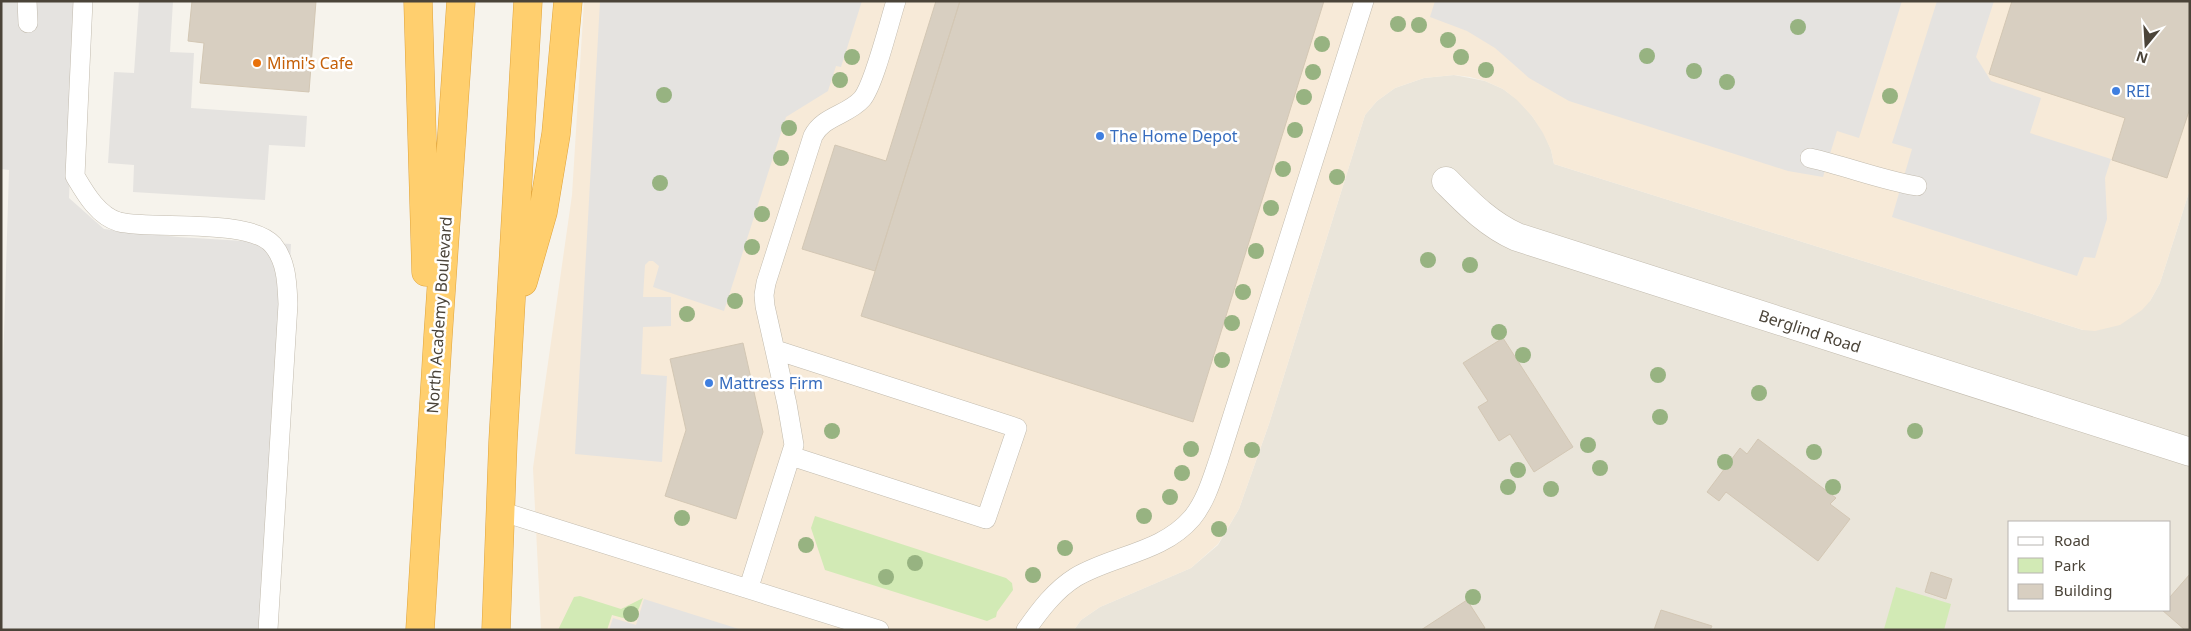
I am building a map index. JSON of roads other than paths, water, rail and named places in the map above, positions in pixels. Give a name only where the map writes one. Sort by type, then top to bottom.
[{"type":"highway","points":[[418,1],[431,446]]},
{"type":"highway","name":"North Academy Boulevard","points":[[420,630],[460,1]]},
{"type":"highway","points":[[496,630],[509,332],[528,1]]},
{"type":"highway","points":[[509,332],[543,212],[556,134],[568,1]]},
{"type":"street","name":"Berglind Road","points":[[1446,181],[1484,218],[1499,229],[1517,237],[2190,452]]},
{"type":"lane","points":[[27,1],[28,23]]},
{"type":"lane","points":[[83,1],[75,176],[85,192],[99,210],[118,222],[223,228],[251,233],[272,245],[286,270],[288,304],[268,630]]},
{"type":"lane","points":[[749,587],[794,445],[793,431],[764,295],[813,136],[819,126],[854,106],[867,92],[896,1]]},
{"type":"lane","points":[[1026,630],[1055,594],[1076,577],[1162,541],[1183,527],[1200,507],[1219,459],[1364,1]]},
{"type":"lane","points":[[1810,158],[1917,186]]},
{"type":"lane","points":[[776,350],[1017,428],[986,519],[791,456]]},
{"type":"lane","points":[[500,511],[749,587],[879,630]]},
{"type":"place","name":"Mimi's Cafe","points":[[257,63]]},
{"type":"place","name":"REI","points":[[2116,91]]},
{"type":"place","name":"The Home Depot","points":[[1100,136]]},
{"type":"place","name":"Mattress Firm","points":[[709,383]]}]
